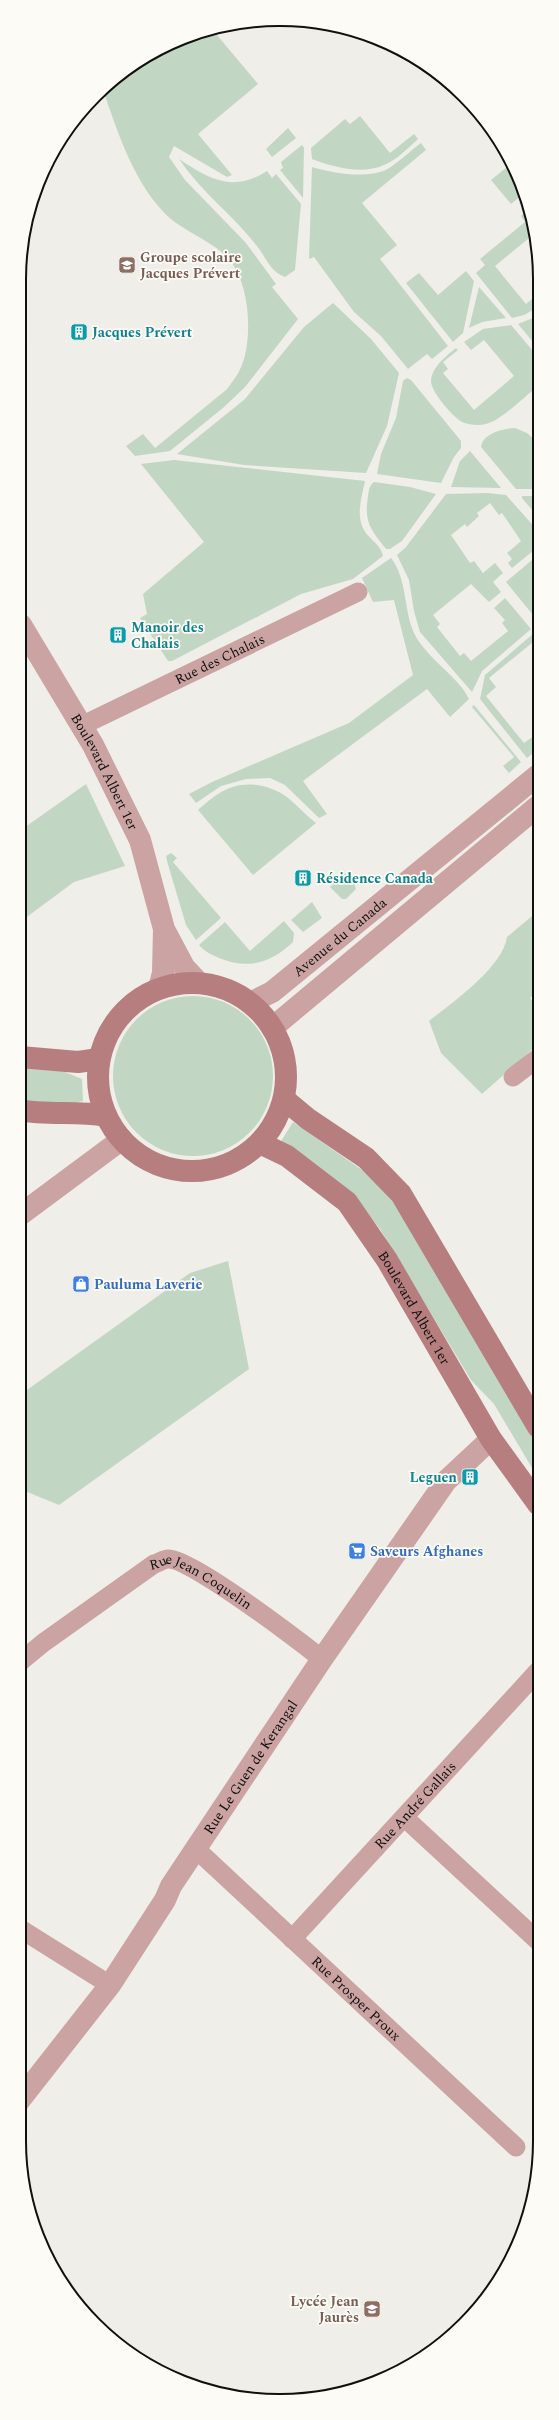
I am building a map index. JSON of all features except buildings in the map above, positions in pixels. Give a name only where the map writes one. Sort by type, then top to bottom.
[{"type":"main road","points":[[199,983],[226,989],[250,1003],[272,1028],[280,1044],[285,1062],[286,1080],[284,1099],[275,1122],[260,1143],[247,1155],[227,1165],[199,1172],[181,1172],[148,1161],[121,1140],[106,1116],[99,1098],[97,1078],[99,1059],[105,1039],[115,1021],[135,1002],[159,988],[172,985],[199,983]]},
{"type":"main road","points":[[26,1058],[78,1062],[99,1059]]},
{"type":"main road","points":[[284,1099],[308,1119],[366,1158],[401,1194],[466,1300],[533,1418]]},
{"type":"main road","points":[[26,1112],[32,1113],[86,1113],[106,1116]]},
{"type":"main road","name":"Boulevard Albert 1er","points":[[260,1143],[287,1156],[347,1202],[387,1260],[491,1439],[533,1497]]},
{"type":"street","name":"Rue des Chalais","points":[[81,726],[358,592]]},
{"type":"street","name":"Boulevard Albert 1er","points":[[26,633],[81,726],[140,840],[164,929],[182,964],[199,983]]},
{"type":"street","name":"Avenue du Canada","points":[[250,1003],[272,992],[533,779]]},
{"type":"street","name":"Avenue du Canada","points":[[272,1028],[366,947],[533,810]]},
{"type":"street","name":"Boulevard Albert 1er","points":[[159,988],[163,973],[164,929]]},
{"type":"street","points":[[513,1078],[533,1062]]},
{"type":"street","points":[[26,1211],[121,1140]]},
{"type":"street","name":"Rue Le Guen de Kerangal","points":[[26,2092],[110,1985],[165,1900],[170,1886],[196,1850],[322,1658],[446,1481],[491,1439]]},
{"type":"street","name":"Rue Jean Coquelin","points":[[26,1657],[43,1643],[154,1564],[168,1559],[183,1562],[212,1579],[322,1658]]},
{"type":"street","name":"Rue André Gallais","points":[[292,1939],[405,1818],[533,1677]]},
{"type":"street","points":[[405,1818],[533,1936]]},
{"type":"street","name":"Rue Prosper Proux","points":[[196,1850],[516,2147]]},
{"type":"street","points":[[26,1932],[110,1985]]},
{"type":"green space","points":[[216,34],[258,84],[198,134],[232,175],[227,177],[174,146],[169,157],[185,180],[246,243],[276,284],[272,287],[298,319],[245,387],[224,407],[170,451],[135,456],[126,446],[143,434],[155,448],[226,390],[238,374],[244,360],[247,344],[248,317],[244,290],[240,277],[234,266],[219,250],[174,222],[166,215],[149,194],[140,180],[126,151],[105,95],[125,78],[153,60],[182,45],[198,39]]},
{"type":"green space","points":[[360,116],[390,153],[414,134],[418,139],[402,154],[384,165],[375,168],[357,170],[348,169],[329,165],[312,159],[311,148],[345,119],[350,124]]},
{"type":"green space","points":[[288,128],[296,138],[272,157],[266,149]]},
{"type":"green space","points":[[421,143],[426,150],[362,203],[397,245],[380,259],[448,346],[432,359],[427,354],[408,369],[381,336],[354,312],[314,257],[309,259],[312,167],[359,175],[378,173],[386,170],[399,161]]},
{"type":"green space","points":[[302,145],[304,148],[303,198],[280,170],[283,168],[281,162]]},
{"type":"green space","points":[[179,159],[201,172],[222,181],[243,181],[255,178],[267,171],[272,178],[276,174],[301,204],[295,270],[285,277],[276,272],[248,235],[197,182]]},
{"type":"green space","points":[[507,167],[520,197],[511,204],[491,180]]},
{"type":"green space","points":[[524,214],[529,238],[495,266],[526,304],[533,298],[533,310],[524,315],[512,318],[476,273],[485,265],[480,259],[525,222],[521,216]]},
{"type":"green space","points":[[466,271],[474,281],[463,333],[453,342],[406,283],[419,273],[438,295]]},
{"type":"green space","points":[[479,287],[506,318],[482,322],[469,328]]},
{"type":"green space","points":[[333,303],[371,339],[399,373],[387,426],[366,473],[244,465],[177,454],[245,399],[304,327]]},
{"type":"green space","points":[[533,318],[533,342],[518,324]]},
{"type":"green space","points":[[511,325],[533,351],[533,390],[499,418],[486,424],[477,425],[462,422],[448,410],[438,397],[431,381],[434,371],[440,362],[456,348],[458,350],[443,362],[448,369],[443,373],[474,410],[514,376],[484,340],[471,350],[464,342],[483,329]]},
{"type":"green space","points":[[407,378],[411,380],[461,441],[461,448],[454,457],[441,483],[377,474],[381,454],[396,418],[403,381]]},
{"type":"green space","points":[[515,428],[527,433],[533,438],[533,489],[516,489],[481,447],[485,438],[489,435],[505,429]]},
{"type":"green space","points":[[470,451],[501,488],[451,487],[460,461]]},
{"type":"green space","points":[[174,460],[365,481],[360,504],[361,522],[365,532],[380,548],[383,556],[353,579],[301,594],[172,661],[168,661],[140,618],[147,614],[143,594],[204,542],[141,464]]},
{"type":"green space","points":[[374,482],[410,487],[436,494],[402,541],[390,549],[386,549],[376,536],[368,519],[367,505],[369,492],[370,487]]},
{"type":"green space","points":[[488,493],[506,495],[533,525],[533,551],[512,568],[508,563],[512,559],[507,553],[521,541],[502,513],[499,515],[490,503],[477,513],[479,516],[467,527],[465,524],[451,535],[470,563],[474,561],[483,573],[495,563],[503,573],[493,582],[501,592],[489,602],[471,584],[433,615],[440,624],[437,627],[460,656],[464,653],[471,661],[508,631],[502,623],[505,620],[494,608],[505,598],[531,629],[482,671],[472,692],[420,632],[414,611],[409,580],[397,555],[406,547],[446,494]]},
{"type":"green space","points":[[522,496],[533,496],[533,511]]},
{"type":"green space","points":[[391,558],[403,585],[408,614],[414,633],[419,642],[458,683],[469,699],[450,717],[427,689],[303,781],[327,814],[319,818],[285,785],[270,778],[246,779],[221,786],[196,803],[189,794],[212,782],[349,723],[413,675],[394,600],[373,602],[362,578]]},
{"type":"green space","points":[[533,559],[533,615],[506,582]]},
{"type":"green space","points":[[533,634],[533,642],[489,678],[496,687],[486,696],[524,743],[533,736],[533,753],[527,758],[480,699],[485,675]]},
{"type":"green space","points":[[474,705],[521,762],[509,773],[503,766],[514,757],[472,707]]},
{"type":"green space","points":[[86,784],[125,866],[74,882],[26,918],[26,826]]},
{"type":"green space","points":[[239,785],[257,785],[268,787],[283,795],[316,823],[253,875],[198,810],[224,790]]},
{"type":"green space","points":[[171,853],[177,858],[173,862],[221,918],[196,940],[186,925],[167,861],[166,856]]},
{"type":"green space","points":[[346,873],[354,883],[356,889],[346,899],[342,899],[330,887]]},
{"type":"green space","points":[[312,902],[322,918],[303,932],[291,920]]},
{"type":"green space","points":[[533,915],[533,995],[530,998],[533,1002],[533,1049],[482,1094],[441,1053],[429,1021],[475,984],[487,972],[503,948],[507,937]]},
{"type":"green space","points":[[284,921],[294,933],[293,942],[276,955],[259,962],[240,964],[230,962],[211,954],[199,945],[225,922],[250,951]]},
{"type":"green space","points":[[193,996],[223,1002],[244,1014],[255,1025],[267,1046],[273,1076],[267,1106],[255,1127],[244,1138],[223,1150],[193,1156],[163,1150],[142,1138],[131,1127],[119,1106],[113,1076],[119,1046],[131,1025],[142,1014],[163,1002]]},
{"type":"green space","points":[[26,1066],[55,1068],[82,1079],[83,1101],[69,1104],[26,1100]]},
{"type":"green space","points":[[293,1122],[375,1179],[403,1212],[533,1431],[533,1470],[494,1404],[471,1380],[380,1229],[356,1199],[280,1143]]},
{"type":"green space","points":[[228,1261],[249,1369],[59,1505],[26,1491],[26,1391],[190,1273]]},
{"type":"place","name":"Groupe scolaire Jacques Prévert","points":[[127,265]]},
{"type":"place","name":"Jacques Prévert","points":[[79,332]]},
{"type":"place","name":"Manoir des Chalais","points":[[118,635]]},
{"type":"place","name":"Résidence Canada","points":[[303,878]]},
{"type":"place","name":"Pauluma Laverie","points":[[81,1284]]},
{"type":"place","name":"Leguen","points":[[470,1477]]},
{"type":"place","name":"Saveurs Afghanes","points":[[357,1551]]},
{"type":"place","name":"Lycée Jean Jaurès","points":[[372,2309]]}]
